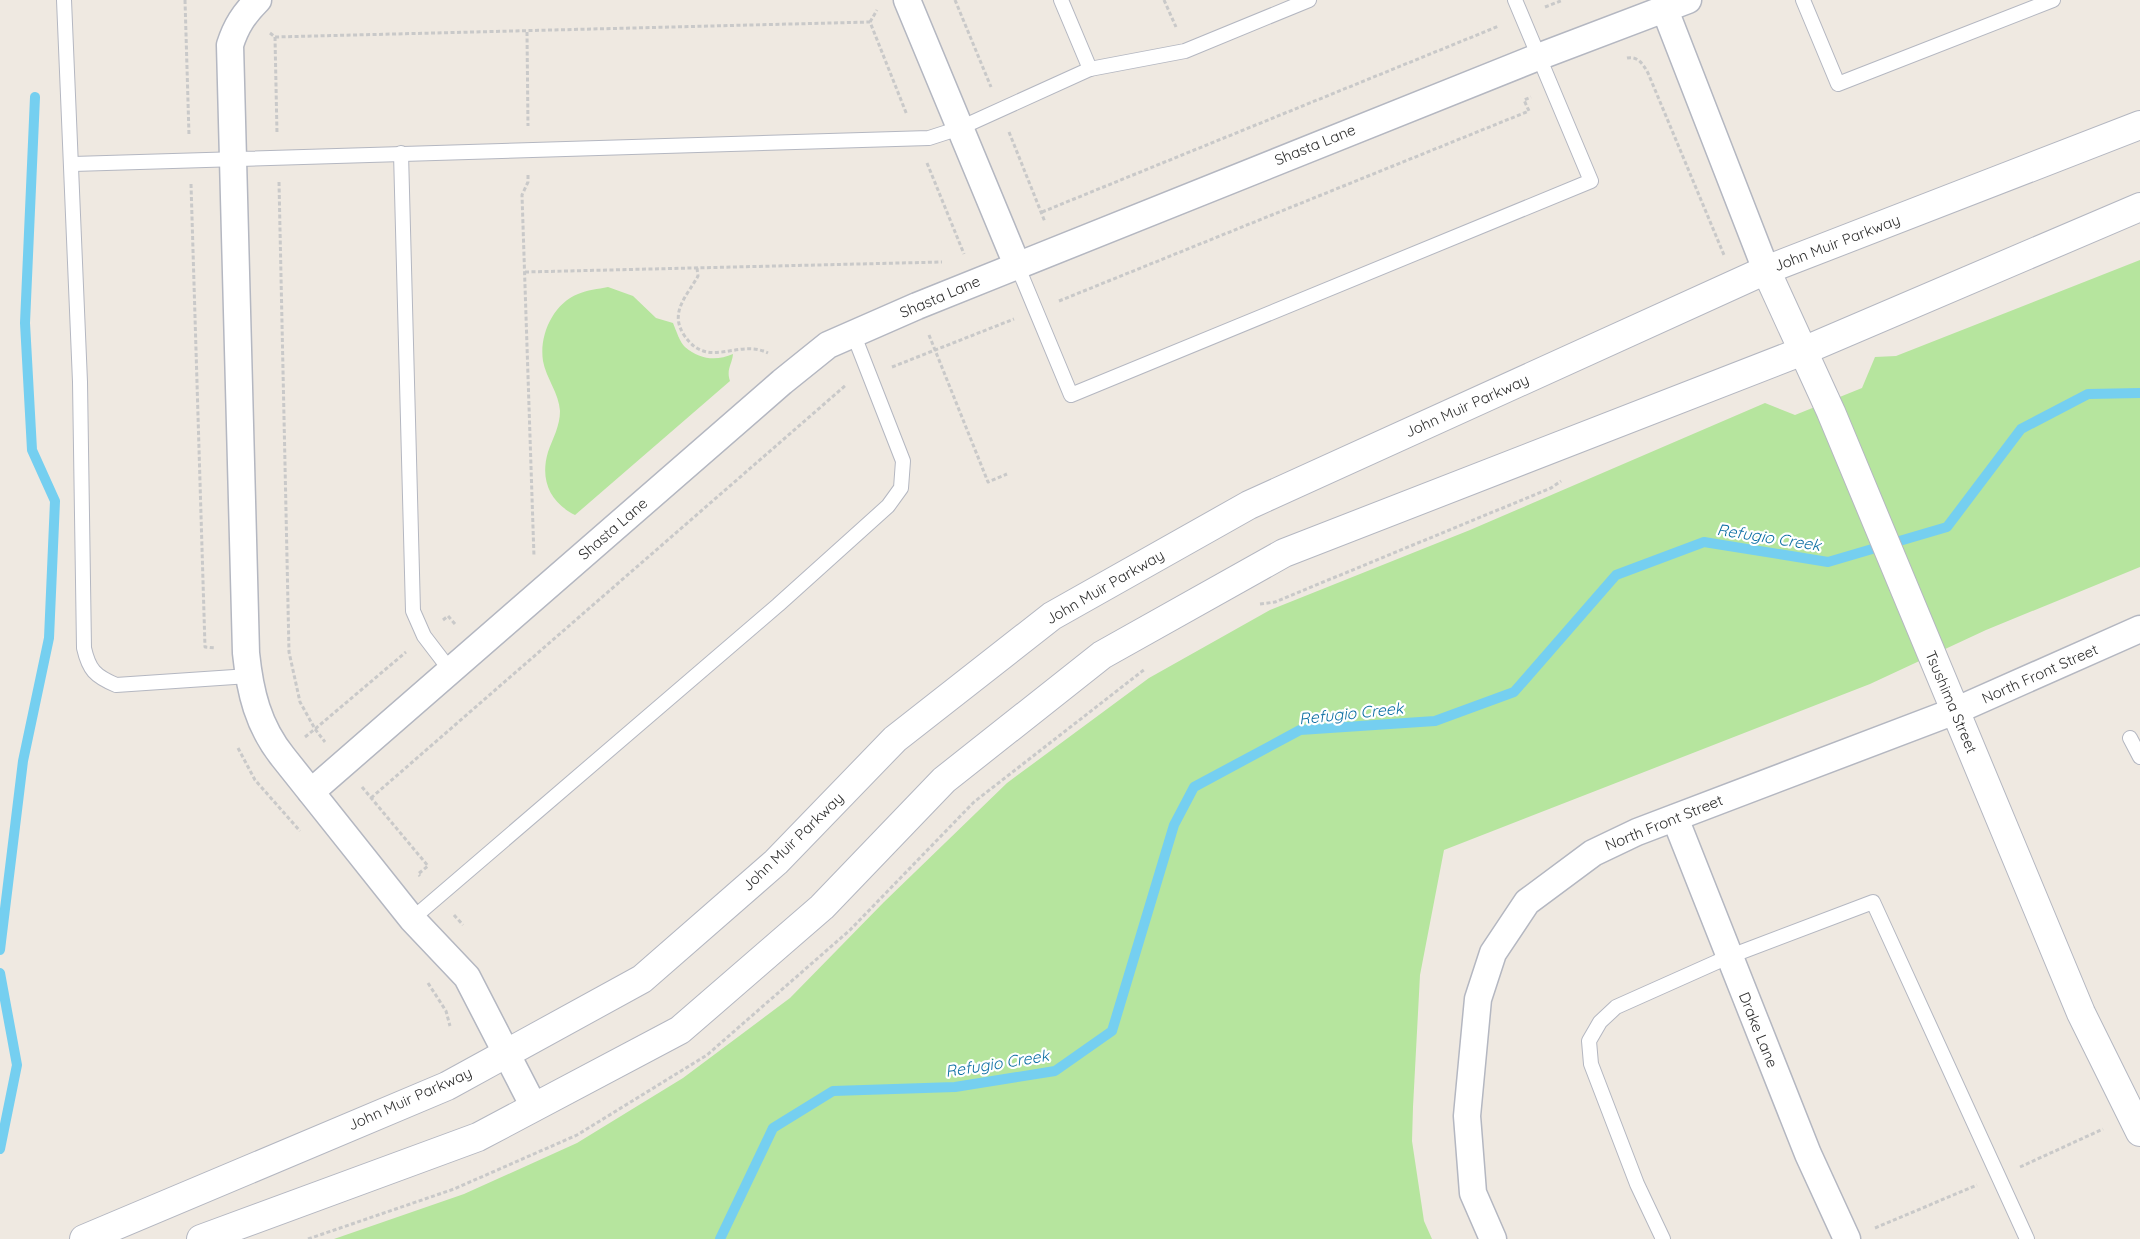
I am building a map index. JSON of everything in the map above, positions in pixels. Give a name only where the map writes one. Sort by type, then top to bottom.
[{"type":"main road","name":"John Muir Parkway","points":[[84,1239],[447,1086],[642,979],[776,862],[896,739],[1052,616],[1249,505],[1766,270],[2140,125]]},
{"type":"main road","points":[[201,1239],[478,1137],[680,1030],[822,908],[944,780],[1102,655],[1284,553],[1803,351],[2140,207]]},
{"type":"main road","name":"Tsushima Street","points":[[1766,270],[1831,412],[1934,664],[2081,1013],[2140,1132]]},
{"type":"street","points":[[258,0],[246,12],[236,28],[230,45],[249,676],[257,715],[270,742],[412,919],[467,977],[534,1107]]},
{"type":"street","points":[[907,0],[1016,265]]},
{"type":"street","name":"Shasta Lane","points":[[311,792],[782,382],[828,346],[853,333],[1016,265],[1538,57],[1688,0]]},
{"type":"street","points":[[1664,10],[1766,270]]},
{"type":"street","name":"North Front Street","points":[[1493,1239],[1473,1193],[1467,1116],[1478,999],[1493,953],[1527,902],[1593,853],[1637,832],[1955,711],[2140,629]]},
{"type":"street","name":"Drake Lane","points":[[1675,818],[1728,957],[1808,1154],[1847,1239]]},
{"type":"lane","points":[[64,0],[80,382],[84,648],[88,665],[99,678],[116,685],[249,676]]},
{"type":"lane","points":[[1061,0],[1090,69]]},
{"type":"lane","points":[[72,164],[929,138],[960,128],[1090,69],[1185,51],[1309,0]]},
{"type":"lane","points":[[1016,265],[1071,394],[1591,182],[1514,0]]},
{"type":"lane","points":[[1803,0],[1838,84],[2053,0]]},
{"type":"lane","points":[[401,153],[413,611],[424,636],[450,670]]},
{"type":"lane","points":[[412,919],[778,606],[888,506],[901,488],[903,461],[853,333]]},
{"type":"lane","points":[[2130,738],[2140,757]]},
{"type":"lane","points":[[1663,1239],[1637,1184],[1591,1064],[1589,1041],[1600,1022],[1616,1007],[1728,957],[1873,902],[2027,1239]]},
{"type":"path","points":[[1550,0],[1552,4]]},
{"type":"path","points":[[1042,212],[1563,0]]},
{"type":"path","points":[[466,928],[418,874],[428,866],[315,729],[300,702],[289,652],[290,611],[275,37],[870,22],[964,255],[957,258]]},
{"type":"path","points":[[527,32],[528,182],[522,195],[534,558]]},
{"type":"path","points":[[525,272],[950,261],[932,268]]},
{"type":"path","points":[[697,268],[698,276],[682,300],[677,316],[678,327],[690,344],[702,352],[731,352],[747,348],[758,348],[768,354]]},
{"type":"path","points":[[917,306],[988,482],[1006,474]]},
{"type":"path","points":[[761,360],[772,350]]},
{"type":"path","points":[[1257,604],[1274,602],[1284,598],[1551,488],[1565,478]]},
{"type":"path","points":[[526,564],[541,551]]},
{"type":"path","points":[[315,729],[448,616],[455,624],[462,618]]},
{"type":"path","points":[[308,1239],[454,1189],[578,1135],[706,1055],[850,930],[974,802],[1146,668]]},
{"type":"green space","points":[[2140,260],[2140,567],[1986,630],[1870,684],[1444,850],[1420,975],[1413,1107],[1412,1141],[1424,1221],[1432,1239],[334,1239],[464,1194],[577,1143],[683,1078],[790,998],[884,902],[1007,783],[1149,678],[1270,610],[1470,530],[1765,403],[1795,415],[1862,388],[1875,357],[1896,356]]},
{"type":"green space","points":[[608,287],[633,296],[656,318],[673,323],[683,345],[697,355],[721,358],[733,354],[729,370],[730,381],[575,515],[566,510],[553,496],[546,480],[545,471],[548,452],[558,427],[560,411],[543,361],[543,341],[550,322],[561,305],[581,293]]},
{"type":"waterway","points":[[0,950],[23,761],[49,638],[55,501],[32,450],[25,323],[35,97]]},
{"type":"waterway","name":"Refugio Creek","points":[[720,1239],[773,1128],[833,1091],[955,1087],[1055,1071],[1112,1031],[1174,825],[1194,787],[1300,730],[1435,721],[1514,692],[1616,575],[1704,542],[1828,562],[1947,527],[2021,429],[2088,394],[2140,393]]},
{"type":"waterway","points":[[0,973],[17,1065],[0,1149]]}]
